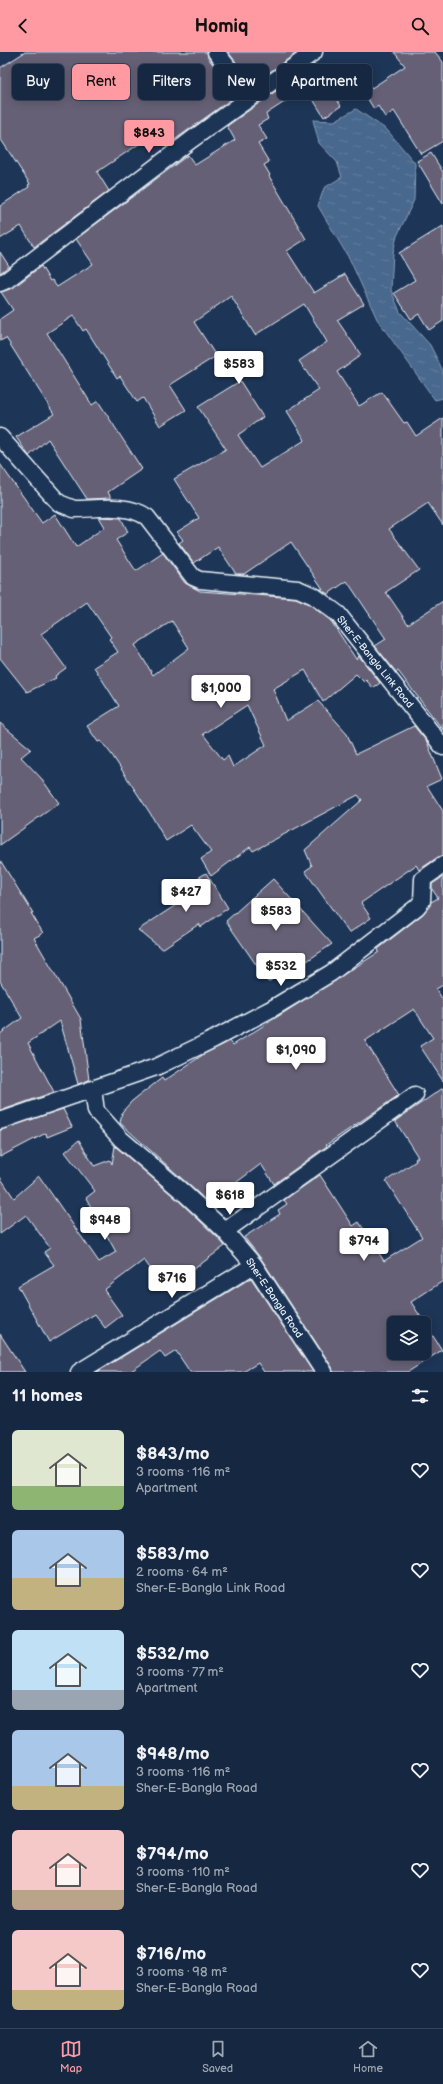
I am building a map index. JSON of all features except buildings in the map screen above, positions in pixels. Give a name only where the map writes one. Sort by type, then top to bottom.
[{"type":"street","points":[[216,52],[225,64]]},
{"type":"street","points":[[269,84],[314,52]]},
{"type":"street","points":[[0,283],[7,280],[191,140],[247,100]]},
{"type":"street","name":"Sher-E-Bangla Link Road","points":[[0,437],[62,505],[74,509],[129,509],[139,511],[147,517],[194,578],[200,580],[298,589],[314,596],[326,604],[338,614],[443,746]]},
{"type":"street","points":[[0,1121],[156,1067],[273,1008],[331,973],[420,904],[422,901],[423,879],[443,865]]},
{"type":"street","name":"Sher-E-Bangla Road","points":[[93,1089],[96,1111],[121,1139],[184,1193],[225,1231],[254,1265],[324,1372]]},
{"type":"street","points":[[225,1231],[415,1095]]},
{"type":"street","points":[[79,1372],[254,1265]]},
{"type":"water","points":[[356,109],[387,130],[415,163],[414,200],[397,236],[393,252],[391,290],[400,312],[430,345],[443,371],[443,398],[435,400],[377,319],[350,260],[318,206],[324,188],[342,177],[337,162],[319,143],[313,120],[334,121]]}]
